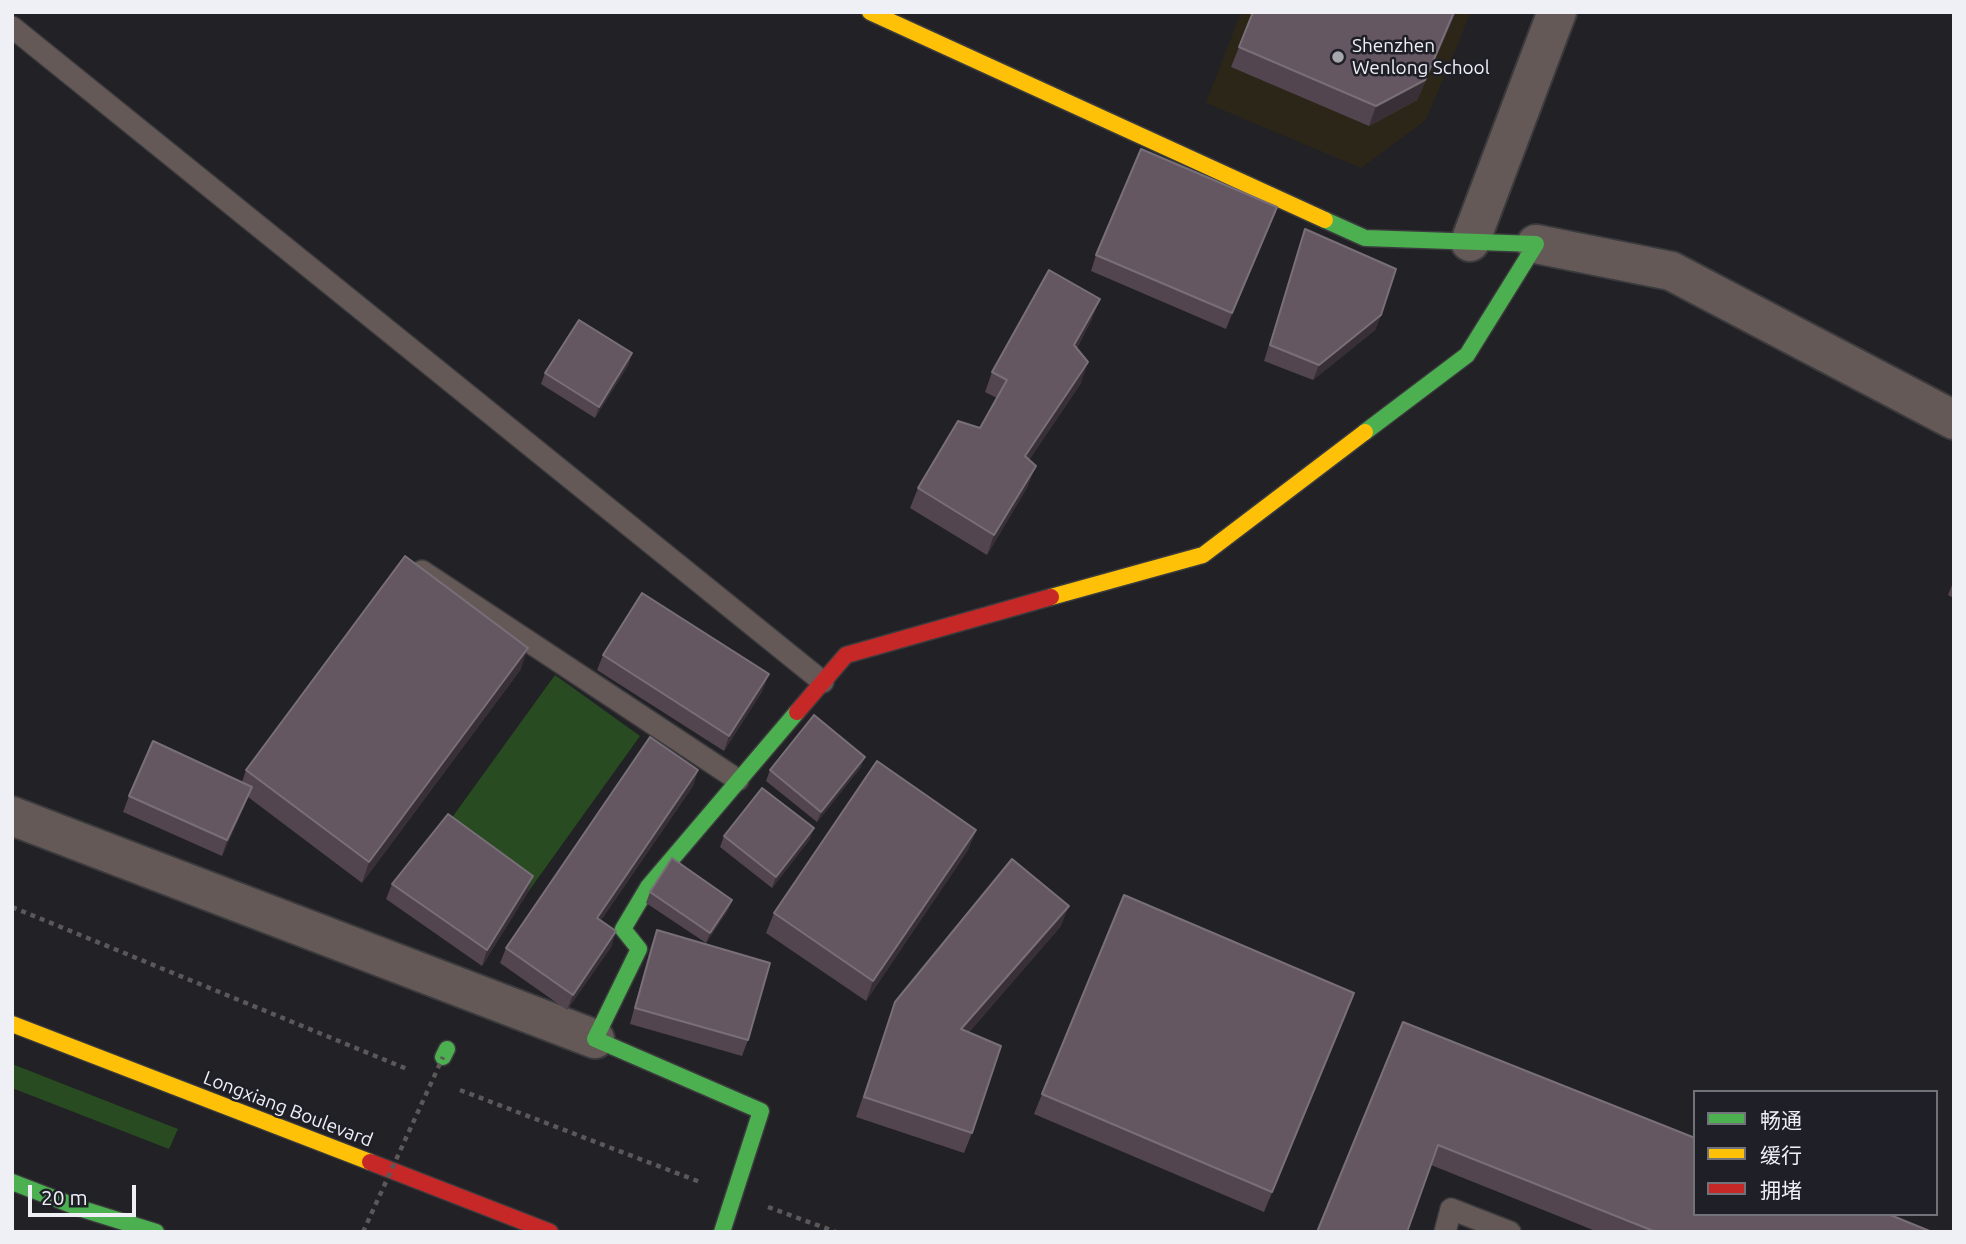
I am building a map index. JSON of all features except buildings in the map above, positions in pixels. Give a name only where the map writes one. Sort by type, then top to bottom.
[{"type":"street","points":[[870,12],[1365,238],[1536,244],[1671,271],[1954,420]]},
{"type":"street","points":[[1470,242],[1557,12]]},
{"type":"street","points":[[595,1039],[639,949],[623,929],[648,887],[846,655],[1203,555],[1467,355],[1536,244]]},
{"type":"street","points":[[12,816],[595,1039],[761,1111],[722,1232]]},
{"type":"street","name":"Longxiang Boulevard","points":[[12,1024],[550,1232]]},
{"type":"street","points":[[12,1182],[78,1221],[156,1232]]},
{"type":"lane","points":[[12,27],[823,682]]},
{"type":"lane","points":[[419,569],[738,780]]},
{"type":"lane","points":[[1445,1232],[1451,1209],[1510,1232]]},
{"type":"path","points":[[363,1232],[445,1053]]},
{"type":"shaded area","name":"Shenzhen Wenlong School","points":[[1241,12],[1471,12],[1426,120],[1361,168],[1206,103]]},
{"type":"green space","points":[[555,675],[640,736],[528,892],[443,830]]},
{"type":"green space","points":[[12,1064],[178,1129],[169,1149],[12,1088]]},
{"type":"traffic: fast","points":[[1325,220],[1365,238],[1536,244],[1467,355],[1365,432]]},
{"type":"traffic: fast","points":[[722,1232],[761,1111],[595,1039],[639,949],[623,929],[648,887],[797,712]]},
{"type":"traffic: fast","points":[[443,1057],[447,1049]]},
{"type":"traffic: fast","points":[[12,1182],[82,1209],[156,1232]]},
{"type":"traffic: slow","points":[[870,12],[1325,220]]},
{"type":"traffic: slow","points":[[1051,597],[1203,555],[1365,432]]},
{"type":"traffic: slow","points":[[12,1024],[370,1162]]},
{"type":"traffic: jam","points":[[797,712],[846,655],[1051,597]]},
{"type":"traffic: jam","points":[[370,1162],[550,1232]]},
{"type":"place","name":"Shenzhen Wenlong School","points":[[1338,57]]}]
